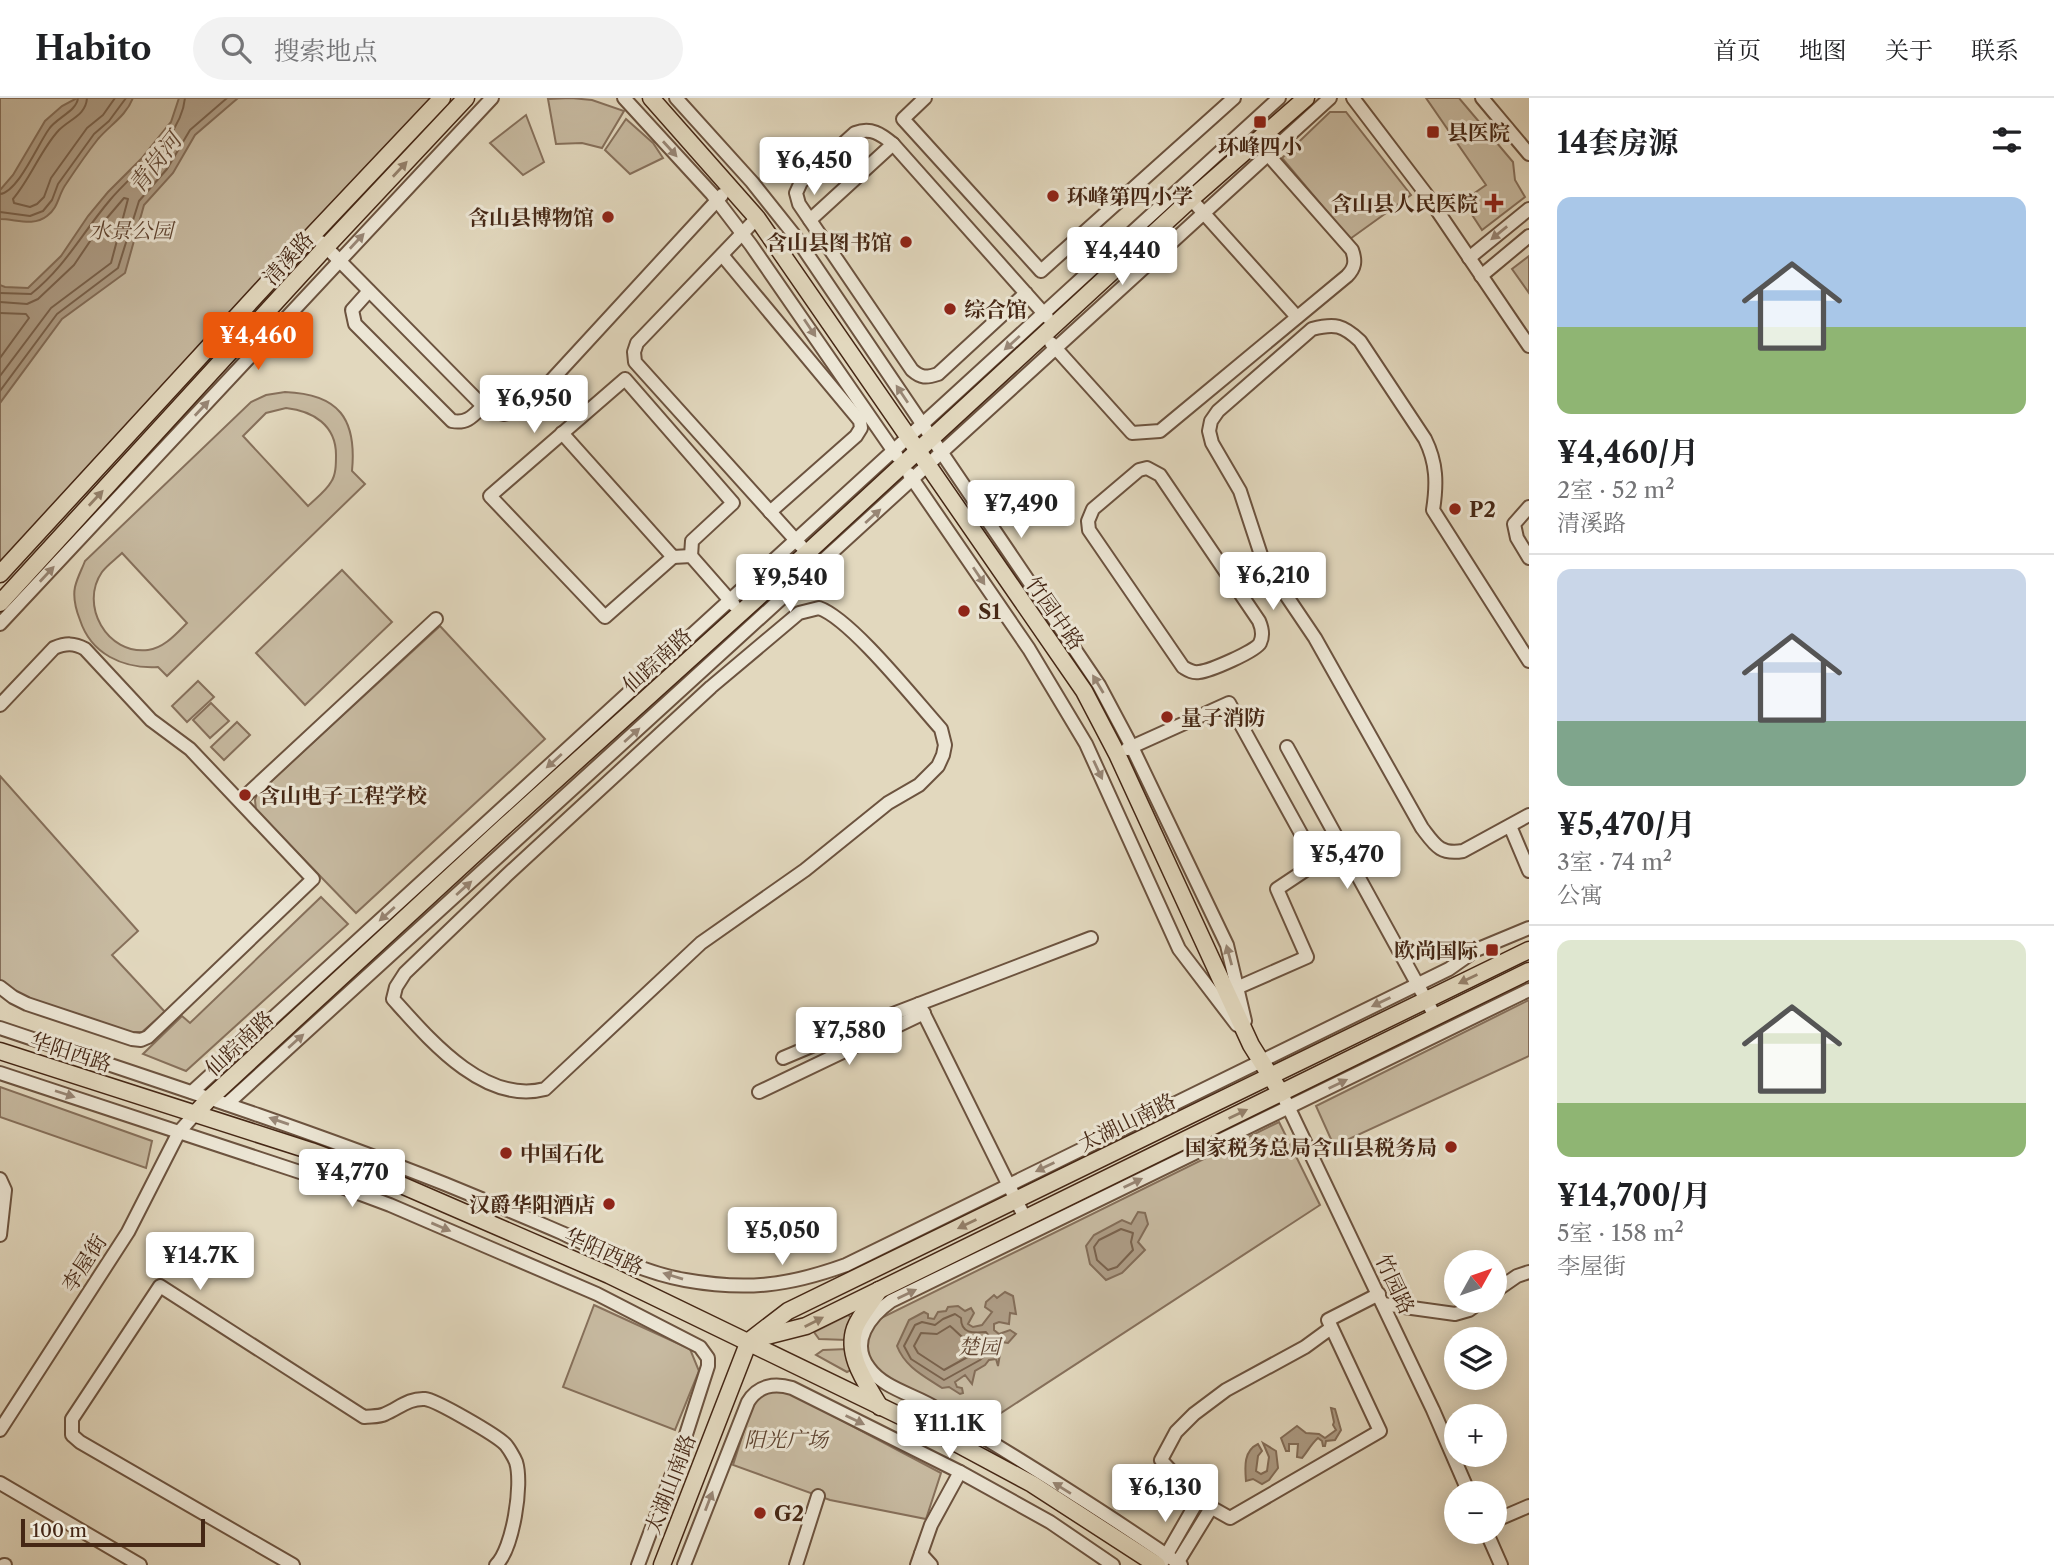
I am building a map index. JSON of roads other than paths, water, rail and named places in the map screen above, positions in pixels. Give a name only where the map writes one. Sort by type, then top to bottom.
[{"type":"main road","name":"清溪路","points":[[0,574],[442,98]]},
{"type":"main road","name":"清溪路","points":[[0,603],[466,98]]},
{"type":"main road","name":"竹园中路","points":[[651,98],[757,218],[1125,750],[1227,993],[1251,1045],[1285,1100]]},
{"type":"main road","name":"仙踪南路","points":[[195,1114],[547,787],[736,606],[807,553],[932,438],[1047,324],[1306,98]]},
{"type":"main road","points":[[117,447],[131,460]]},
{"type":"main road","name":"太湖山南路","points":[[662,1565],[749,1341],[788,1311],[1529,950]]},
{"type":"main road","name":"太湖山南路","points":[[749,1341],[798,1330],[1024,1218],[1285,1100],[1529,971]]},
{"type":"main road","name":"华阳西路","points":[[0,1051],[311,1151],[392,1181],[609,1275],[950,1440],[1032,1484],[1161,1562]]},
{"type":"main road","points":[[880,1289],[855,1328],[853,1345],[860,1372],[880,1407]]},
{"type":"street","points":[[0,624],[492,98]]},
{"type":"street","points":[[624,98],[717,201],[784,290],[1028,649],[1086,744],[1179,949],[1251,1045]]},
{"type":"street","points":[[676,98],[752,182],[795,236],[1099,685],[1125,750],[1227,945],[1251,1045]]},
{"type":"street","points":[[925,98],[903,119],[1041,271],[1234,98]]},
{"type":"street","points":[[192,1092],[736,606],[795,540],[922,424],[1047,324],[1279,98]]},
{"type":"street","points":[[227,1104],[1330,98]]},
{"type":"street","points":[[1353,98],[1426,194],[1529,346]]},
{"type":"street","points":[[1482,98],[1529,154]]},
{"type":"street","points":[[1026,293],[937,374],[919,377],[799,204],[796,193],[801,182],[855,133],[864,130],[882,135],[1026,293],[1047,324],[1056,349],[1132,433],[1138,434],[1166,428],[1353,270],[1355,258],[1352,250],[1256,141]]},
{"type":"street","points":[[810,219],[893,144]]},
{"type":"street","points":[[313,234],[487,410],[504,414],[525,409],[730,187]]},
{"type":"street","points":[[1191,199],[1297,317]]},
{"type":"street","points":[[1469,258],[1529,209]]},
{"type":"street","points":[[757,218],[637,343],[635,362],[807,553]]},
{"type":"street","points":[[1481,276],[1529,236]]},
{"type":"street","points":[[722,255],[860,421],[856,436],[770,512]]},
{"type":"street","points":[[369,291],[352,310],[355,324],[452,421],[461,423],[468,420],[483,406]]},
{"type":"street","points":[[1528,818],[1463,851],[1452,853],[1434,845],[1315,638],[1264,561],[1240,491],[1212,443],[1209,431],[1211,421],[1218,411],[1312,329],[1329,324],[1348,330],[1360,341],[1425,439],[1432,454],[1437,483],[1433,510],[1529,661]]},
{"type":"street","points":[[691,556],[673,557],[606,617],[490,496],[625,379],[733,503],[692,541],[691,556],[736,606]]},
{"type":"street","points":[[562,433],[673,557]]},
{"type":"street","points":[[1147,468],[1153,470],[1160,475],[1259,621],[1263,630],[1259,646],[1202,672],[1192,672],[1183,667],[1089,530],[1088,521],[1093,509],[1139,471],[1147,468]]},
{"type":"street","points":[[1529,508],[1514,524],[1517,538],[1529,558]]},
{"type":"street","points":[[809,608],[829,611],[866,646],[941,729],[945,737],[938,766],[919,785],[888,803],[805,870],[701,943],[545,1089],[520,1090],[478,1079],[429,1040],[393,999],[396,987],[405,973],[531,853],[721,679],[799,612],[809,608]]},
{"type":"street","points":[[240,801],[436,619]]},
{"type":"street","points":[[0,705],[54,648],[78,645],[85,649],[151,720],[190,749],[313,879],[148,1037],[141,1040],[27,1004],[13,998],[0,987]]},
{"type":"street","points":[[1125,750],[1229,703],[1315,859],[1313,864],[1277,889],[1307,957],[1227,993]]},
{"type":"street","points":[[1287,747],[1436,1018]]},
{"type":"street","points":[[547,787],[573,814]]},
{"type":"street","points":[[1510,825],[1529,871]]},
{"type":"street","points":[[505,826],[531,853]]},
{"type":"street","points":[[0,1028],[317,1134],[447,1185],[616,1258],[681,1279],[718,1285],[771,1286],[846,1265],[1417,985],[1449,969],[1476,950],[1529,928]]},
{"type":"street","points":[[783,1058],[922,1008],[1091,939]]},
{"type":"street","points":[[1211,1508],[1178,1564],[1161,1562],[935,1407],[881,1380],[868,1367],[861,1344],[862,1334],[872,1316],[891,1301],[1285,1100],[1529,990]]},
{"type":"street","points":[[759,1092],[922,1008]]},
{"type":"street","points":[[922,1008],[1024,1218]]},
{"type":"street","points":[[0,1073],[315,1177],[390,1205],[597,1293],[700,1347],[708,1358],[708,1366],[681,1450],[638,1565]]},
{"type":"street","name":"竹园路","points":[[1285,1100],[1381,1299],[1464,1481]]},
{"type":"street","name":"李屋街","points":[[0,1430],[128,1232],[179,1132],[195,1114]]},
{"type":"street","points":[[0,1179],[5,1189],[0,1235]]},
{"type":"street","points":[[1507,1283],[1529,1272]]},
{"type":"street","points":[[293,1565],[80,1443],[72,1435],[72,1419],[160,1286],[364,1417],[383,1416],[407,1401],[426,1399],[464,1418],[505,1444],[516,1463],[517,1496],[513,1531],[503,1559],[496,1565]]},
{"type":"street","points":[[1331,1328],[1305,1347],[1226,1390],[1194,1414],[1176,1432],[1161,1460],[1198,1500],[1230,1518],[1380,1431],[1328,1320],[1381,1299],[1444,1312]]},
{"type":"street","points":[[684,1565],[748,1402],[752,1396],[768,1387],[781,1385],[961,1472],[1050,1522],[1113,1565]]},
{"type":"street","points":[[930,1565],[919,1559],[931,1525],[961,1472]]},
{"type":"street","points":[[0,1483],[141,1565]]},
{"type":"street","points":[[796,1565],[818,1496]]},
{"type":"street","points":[[1161,1562],[1198,1500]]},
{"type":"street","points":[[1507,1515],[1529,1506]]},
{"type":"street","points":[[1492,1544],[1501,1565]]},
{"type":"water","points":[[77,98],[133,98],[126,110],[86,155],[63,188],[51,212],[36,221],[0,219],[0,190],[13,175],[45,121],[62,106]]},
{"type":"water","name":"青岗河","points":[[179,98],[238,98],[195,135],[173,173],[144,205],[125,273],[62,319],[0,403],[0,285],[28,288],[61,256],[88,216],[171,122]]},
{"type":"water","points":[[1138,1212],[1145,1213],[1148,1224],[1138,1242],[1145,1250],[1122,1273],[1106,1280],[1090,1264],[1086,1246],[1094,1235],[1122,1220],[1131,1224]]},
{"type":"water","points":[[1005,1292],[1013,1296],[1016,1314],[1010,1313],[1009,1324],[994,1324],[994,1330],[999,1334],[1010,1330],[1016,1334],[1008,1343],[1001,1342],[995,1350],[1000,1354],[998,1366],[996,1359],[989,1360],[975,1371],[972,1384],[965,1375],[955,1382],[957,1387],[962,1388],[963,1393],[960,1394],[949,1387],[942,1388],[916,1370],[900,1353],[897,1346],[909,1320],[924,1312],[928,1314],[928,1318],[934,1319],[938,1312],[958,1306],[965,1311],[971,1308],[974,1313],[968,1324],[973,1327],[982,1325],[992,1312],[985,1307],[986,1302],[994,1295],[997,1298]]},
{"type":"water","points":[[1331,1408],[1335,1409],[1341,1430],[1335,1440],[1326,1441],[1323,1446],[1318,1438],[1302,1458],[1297,1457],[1298,1444],[1289,1444],[1289,1451],[1286,1451],[1281,1438],[1297,1426],[1306,1433],[1319,1434],[1325,1438],[1336,1430]]},
{"type":"water","points":[[1263,1443],[1276,1451],[1278,1468],[1269,1480],[1262,1484],[1253,1479],[1246,1481],[1247,1455],[1258,1444],[1262,1451],[1258,1456],[1256,1471],[1261,1474],[1267,1471],[1269,1457]]},
{"type":"place","name":"环峰四小","points":[[1260,122]]},
{"type":"place","name":"县医院","points":[[1433,132]]},
{"type":"place","name":"环峰第四小学","points":[[1053,196]]},
{"type":"place","name":"含山县人民医院","points":[[1494,203]]},
{"type":"place","name":"含山县博物馆","points":[[608,217]]},
{"type":"place","name":"含山县图书馆","points":[[906,242]]},
{"type":"place","name":"综合馆","points":[[950,309]]},
{"type":"place","name":"P2","points":[[1455,509]]},
{"type":"place","name":"S1","points":[[964,611]]},
{"type":"place","name":"量子消防","points":[[1167,717]]},
{"type":"place","name":"含山电子工程学校","points":[[245,795]]},
{"type":"place","name":"欧尚国际","points":[[1492,950]]},
{"type":"place","name":"国家税务总局含山县税务局","points":[[1451,1147]]},
{"type":"place","name":"中国石化","points":[[506,1153]]},
{"type":"place","name":"汉爵华阳酒店","points":[[609,1204]]},
{"type":"place","name":"G2","points":[[760,1513]]},
{"type":"park label","name":"水景公园","points":[[131,230]]},
{"type":"park label","name":"楚园","points":[[979,1346]]},
{"type":"park label","name":"阳光广场","points":[[786,1439]]}]
